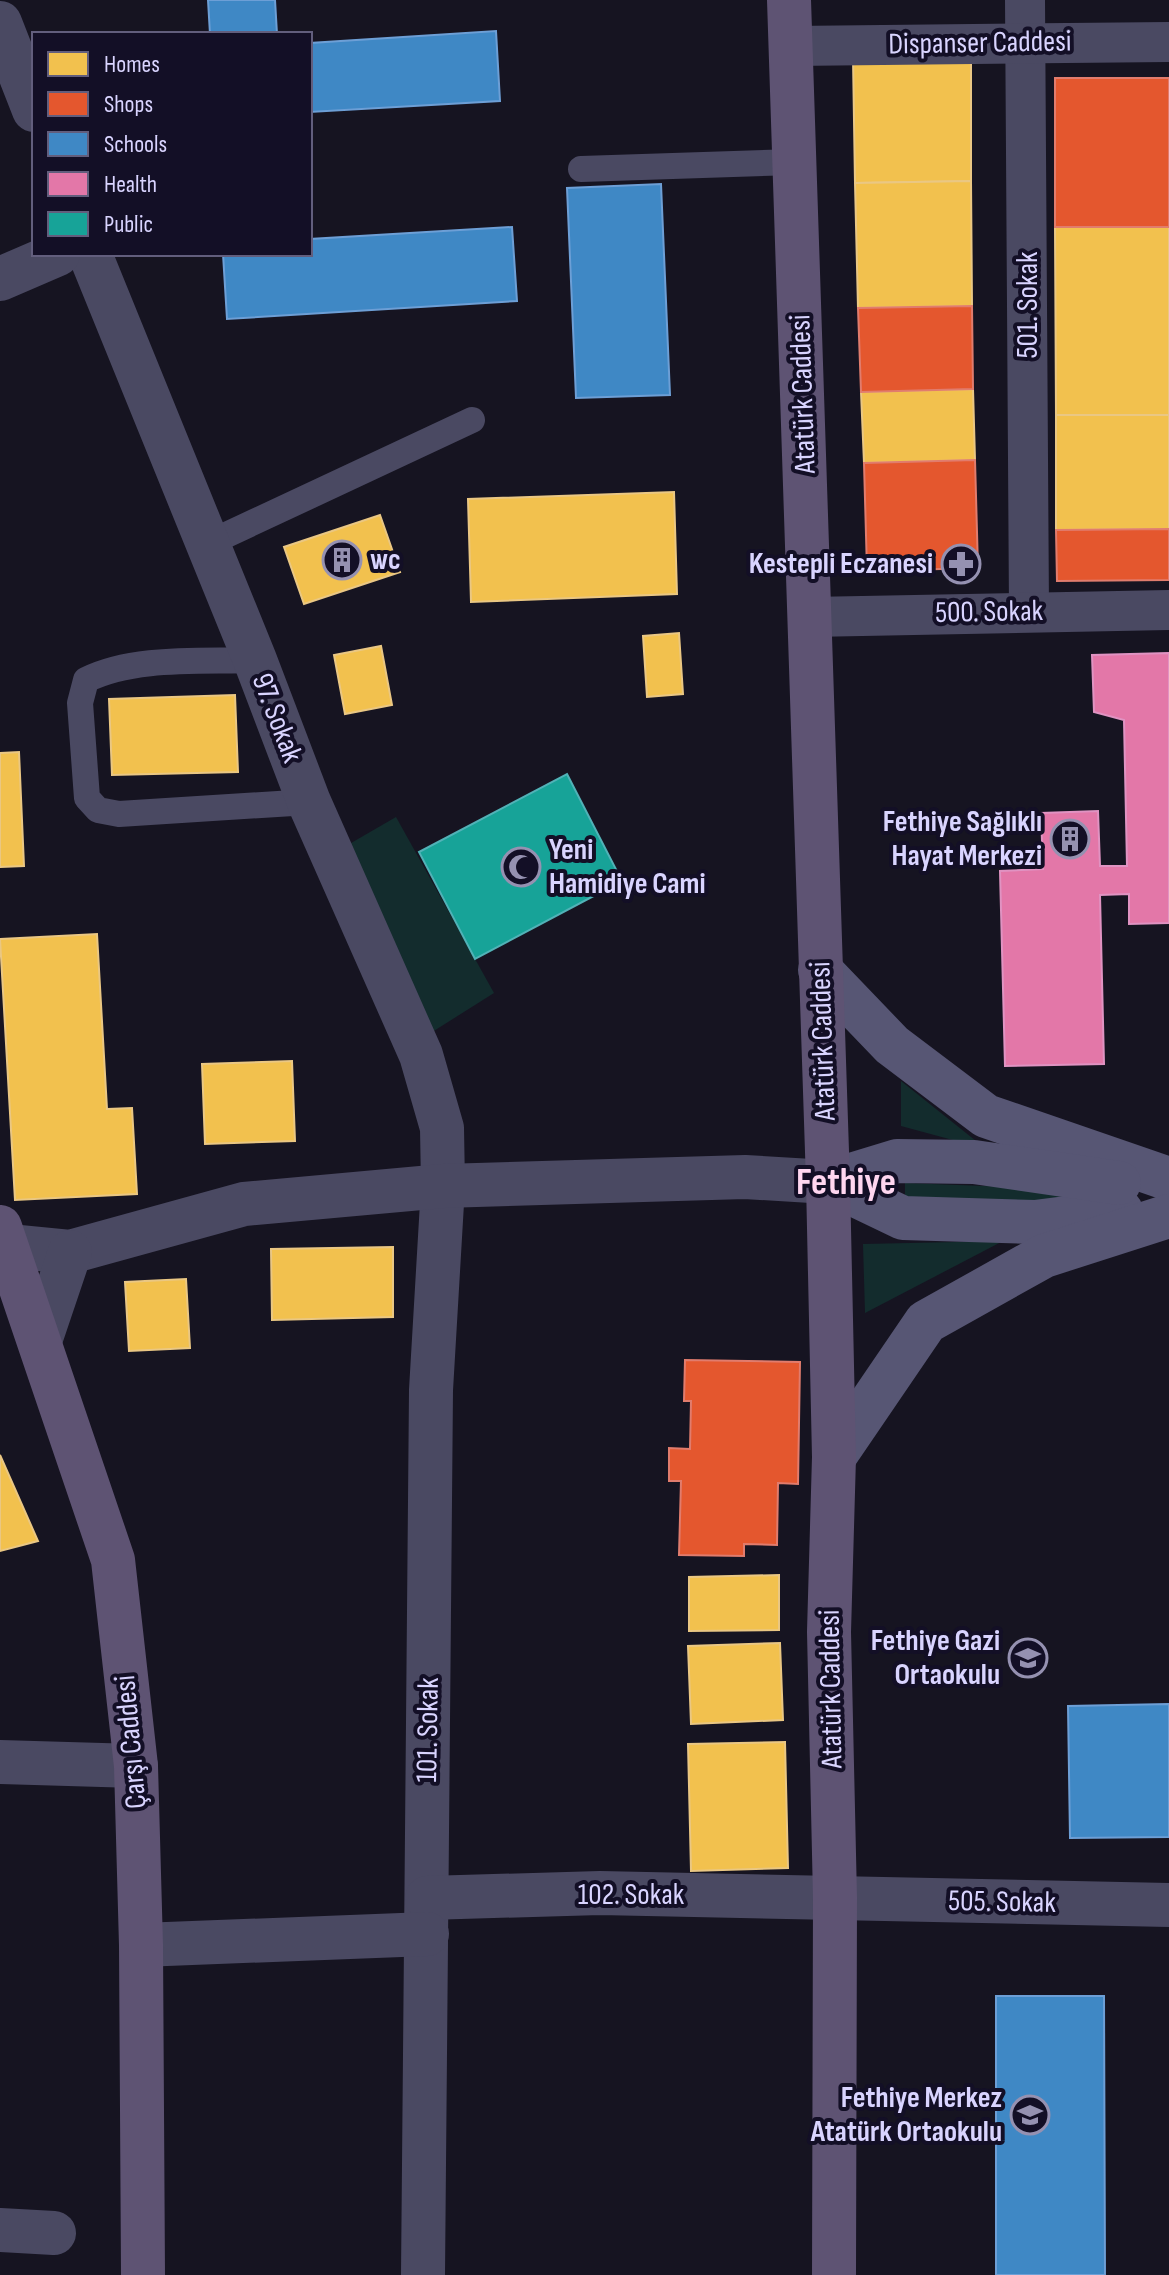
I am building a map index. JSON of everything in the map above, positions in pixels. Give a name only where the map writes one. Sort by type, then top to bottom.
[{"type":"main road","name":"Atatürk Caddesi","points":[[789,0],[828,1182],[834,1457],[829,1632],[835,1898],[834,2275]]},
{"type":"main road","points":[[820,970],[892,1045],[986,1116],[1169,1179]]},
{"type":"main road","points":[[828,1182],[897,1161],[974,1162],[1169,1190]]},
{"type":"main road","points":[[828,1182],[903,1218],[1035,1222],[1169,1205]]},
{"type":"main road","points":[[834,1457],[926,1322],[1044,1256],[1169,1216]]},
{"type":"main road","name":"Çarşı Caddesi","points":[[4,1237],[113,1560],[136,1766],[141,1945],[143,2275]]},
{"type":"street","name":"501. Sokak","points":[[1025,0],[1029,611]]},
{"type":"street","points":[[0,23],[32,105]]},
{"type":"street","name":"Dispanser Caddesi","points":[[792,46],[1169,42]]},
{"type":"street","points":[[0,279],[53,256]]},
{"type":"street","name":"97. Sokak","points":[[91,256],[255,660],[309,802],[421,1055],[442,1128],[443,1186]]},
{"type":"street","name":"500. Sokak","points":[[810,617],[1169,610]]},
{"type":"street","points":[[4,1237],[70,1252],[244,1204],[443,1186],[731,1177],[828,1182]]},
{"type":"street","name":"101. Sokak","points":[[423,2275],[431,1390],[443,1186]]},
{"type":"street","points":[[40,1341],[70,1252]]},
{"type":"street","points":[[0,1762],[136,1766]]},
{"type":"street","name":"102. Sokak","points":[[141,1945],[427,1916],[600,1893],[835,1898]]},
{"type":"street","name":"505. Sokak","points":[[835,1898],[1169,1905]]},
{"type":"street","points":[[0,2230],[54,2233]]},
{"type":"lane","points":[[581,169],[795,162]]},
{"type":"lane","points":[[207,544],[472,420]]},
{"type":"lane","points":[[255,660],[145,664],[106,670],[86,680],[80,703],[87,798],[98,810],[119,814],[309,802]]},
{"type":"green space","points":[[396,817],[494,993],[429,1034],[339,850]]},
{"type":"green space","points":[[901,1081],[986,1149],[901,1126]]},
{"type":"green space","points":[[905,1183],[1096,1190],[1095,1209],[905,1202]]},
{"type":"green space","points":[[1003,1241],[865,1313],[863,1244]]},
{"type":"building: Homes","points":[[853,58],[971,58],[971,181],[855,183]]},
{"type":"building: Homes","points":[[971,181],[972,306],[858,308],[855,183]]},
{"type":"building: Homes","points":[[1055,227],[1169,227],[1169,415],[1056,415]]},
{"type":"building: Homes","points":[[973,389],[975,460],[864,463],[861,392]]},
{"type":"building: Homes","points":[[1056,415],[1169,415],[1169,529],[1056,530]]},
{"type":"building: Homes","points":[[674,492],[677,594],[471,602],[468,499]]},
{"type":"building: Homes","name":"wc","points":[[380,515],[400,572],[304,604],[284,547]]},
{"type":"building: Homes","points":[[679,633],[683,694],[647,697],[643,636]]},
{"type":"building: Homes","points":[[381,646],[392,705],[345,714],[334,655]]},
{"type":"building: Homes","points":[[235,695],[238,772],[112,775],[109,699]]},
{"type":"building: Homes","points":[[19,752],[24,866],[0,867],[0,753]]},
{"type":"building: Homes","points":[[97,934],[107,1109],[132,1108],[137,1194],[15,1200],[0,939]]},
{"type":"building: Homes","points":[[292,1061],[295,1141],[205,1144],[202,1064]]},
{"type":"building: Homes","points":[[393,1247],[393,1317],[272,1320],[271,1249]]},
{"type":"building: Homes","points":[[186,1279],[190,1348],[129,1351],[125,1282]]},
{"type":"building: Homes","points":[[0,1455],[38,1541],[0,1551]]},
{"type":"building: Homes","points":[[779,1575],[779,1630],[689,1631],[689,1577]]},
{"type":"building: Homes","points":[[780,1643],[783,1720],[691,1724],[688,1646]]},
{"type":"building: Homes","points":[[785,1742],[788,1868],[691,1871],[688,1744]]},
{"type":"building: Shops","points":[[1055,78],[1169,78],[1169,227],[1055,227]]},
{"type":"building: Shops","points":[[972,306],[973,389],[861,392],[858,308]]},
{"type":"building: Shops","points":[[975,460],[978,568],[867,571],[864,463]]},
{"type":"building: Shops","points":[[1169,529],[1169,580],[1057,581],[1056,530]]},
{"type":"building: Shops","points":[[685,1360],[800,1362],[798,1484],[778,1483],[777,1545],[744,1544],[744,1556],[679,1555],[681,1481],[669,1481],[669,1448],[690,1449],[691,1401],[684,1401]]},
{"type":"building: Schools","points":[[208,0],[275,0],[277,32],[210,32]]},
{"type":"building: Schools","points":[[496,31],[500,101],[312,112],[312,43]]},
{"type":"building: Schools","points":[[661,184],[670,395],[576,398],[567,188]]},
{"type":"building: Schools","points":[[512,227],[517,301],[227,319],[223,256],[312,256],[312,239]]},
{"type":"building: Schools","points":[[1169,1704],[1169,1837],[1070,1838],[1068,1706]]},
{"type":"building: Schools","points":[[996,1996],[1104,1996],[1105,2275],[996,2275]]},
{"type":"building: Health","name":"Fethiye Sağlıklı Hayat Merkezi","points":[[1169,653],[1169,923],[1129,924],[1129,894],[1100,895],[1104,1064],[1005,1066],[1000,871],[1043,869],[1041,813],[1098,811],[1100,866],[1127,866],[1124,720],[1094,712],[1092,655]]},
{"type":"building: Public","name":"Yeni Hamidiye Cami","points":[[567,774],[622,881],[475,959],[419,852]]},
{"type":"place","name":"wc","points":[[342,560]]},
{"type":"place","name":"Kestepli Eczanesi","points":[[961,564]]},
{"type":"place","name":"Fethiye Sağlıklı Hayat Merkezi","points":[[1070,839]]},
{"type":"place","name":"Yeni Hamidiye Cami","points":[[521,867]]},
{"type":"place","name":"Fethiye Gazi Ortaokulu","points":[[1028,1658]]},
{"type":"place","name":"Fethiye Merkez Atatürk Ortaokulu","points":[[1030,2115]]},
{"type":"district","name":"Fethiye","points":[[846,1182]]}]
